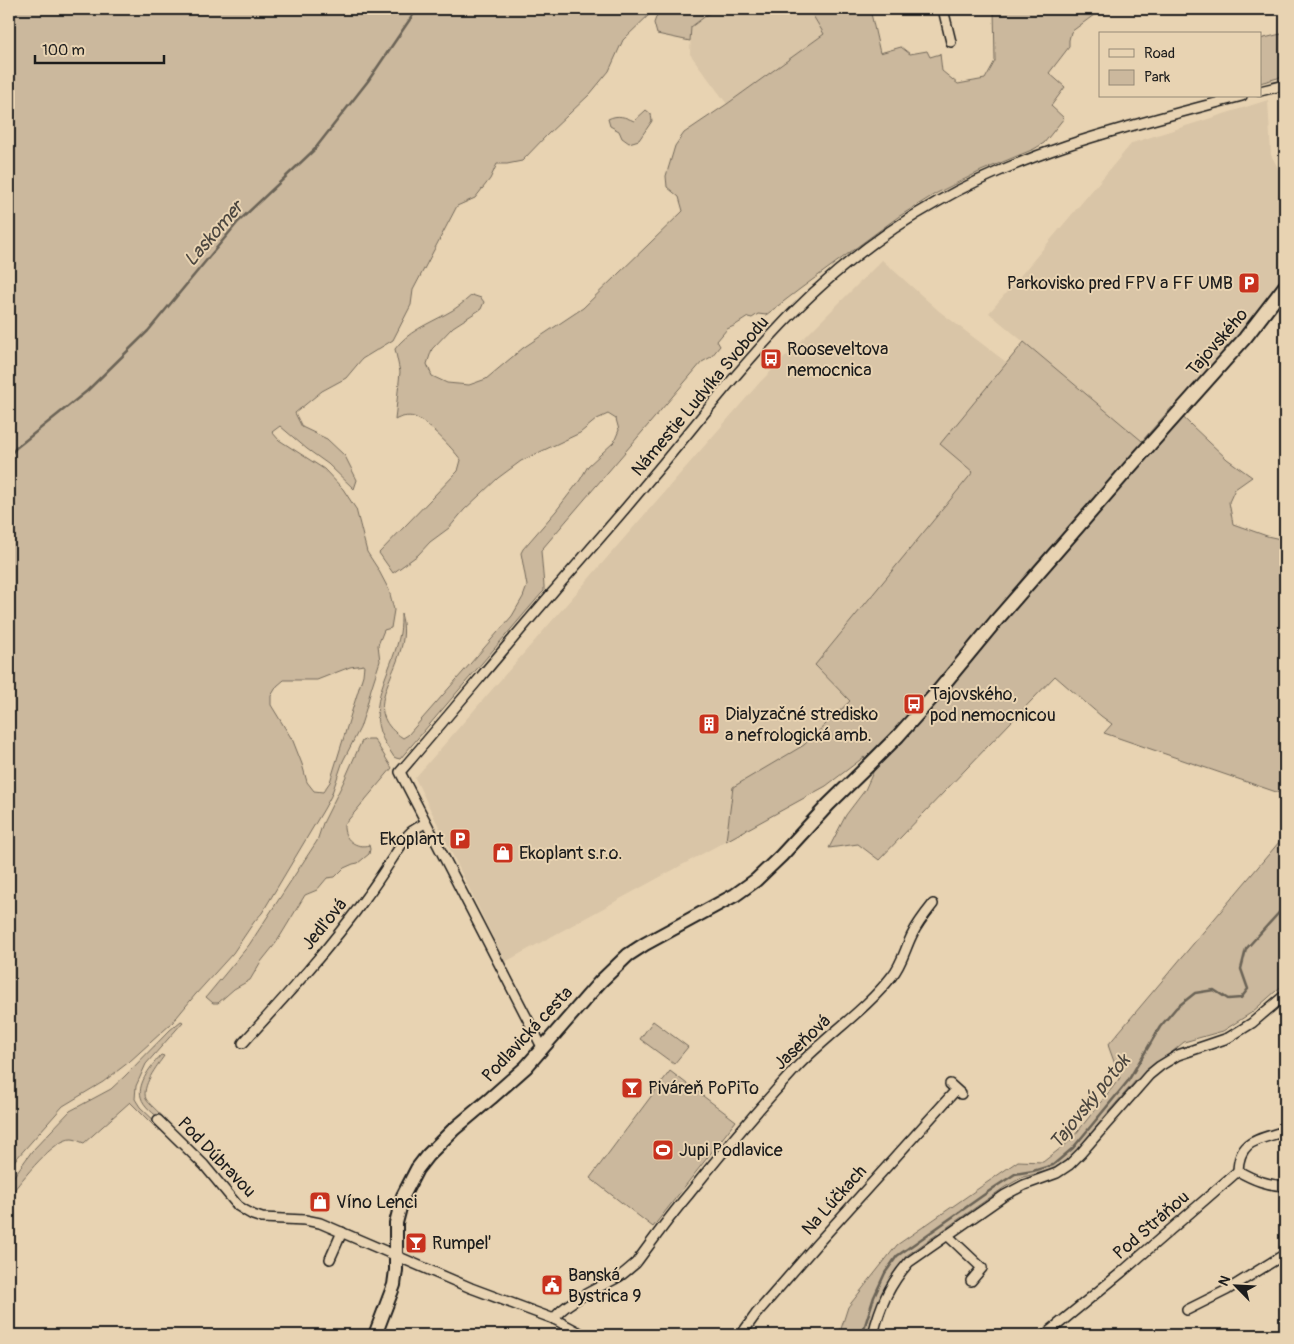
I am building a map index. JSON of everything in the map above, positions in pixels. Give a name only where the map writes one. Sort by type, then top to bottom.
[{"type":"main road","name":"Tajovského","points":[[766,871],[829,804],[898,736],[1173,418],[1245,338],[1285,286]]},
{"type":"main road","name":"Podlavická cesta","points":[[375,1335],[394,1285],[396,1270],[396,1223],[403,1196],[417,1169],[437,1145],[526,1067],[600,982],[628,955],[730,898],[746,888],[766,871]]},
{"type":"street","points":[[943,9],[951,42]]},
{"type":"street","points":[[1262,90],[1285,84]]},
{"type":"street","name":"Námestie Ludvíka Svobodu","points":[[426,823],[400,772],[768,339],[817,291],[891,230],[938,201],[990,175],[1042,154],[1098,136],[1235,98]]},
{"type":"street","points":[[426,823],[542,1047]]},
{"type":"street","name":"Jedľová","points":[[244,1044],[343,927],[412,830],[426,823]]},
{"type":"street","name":"Jaseňová","points":[[554,1319],[556,1315],[569,1305],[622,1275],[636,1262],[716,1160],[798,1066],[820,1044],[869,1002],[893,975],[920,921],[933,904]]},
{"type":"street","points":[[873,1335],[886,1295],[897,1276],[909,1262],[1005,1195],[1024,1185],[1057,1173],[1069,1165],[1149,1075],[1160,1066],[1178,1055],[1228,1038],[1252,1023],[1285,995]]},
{"type":"street","name":"Na Lúčkach","points":[[741,1335],[756,1314],[811,1251],[956,1089]]},
{"type":"street","name":"Pod Dúbravou","points":[[158,1120],[204,1165],[238,1206],[253,1215],[262,1218],[314,1222],[342,1232],[487,1295],[554,1319],[584,1335]]},
{"type":"street","points":[[1285,1131],[1245,1146],[1238,1162],[1238,1171],[1258,1182],[1285,1186]]},
{"type":"street","name":"Pod Stráňou","points":[[1045,1335],[1122,1272],[1238,1171]]},
{"type":"street","points":[[330,1259],[342,1232]]},
{"type":"street","points":[[947,1235],[984,1266],[972,1281]]},
{"type":"street","points":[[1187,1310],[1227,1290],[1285,1254]]},
{"type":"shaded area","points":[[715,9],[809,9],[825,34],[727,104],[690,54],[691,27]]},
{"type":"shaded area","points":[[1268,100],[1271,155],[1285,181],[1285,273],[1247,324],[1142,441],[989,313],[1132,143]]},
{"type":"shaded area","points":[[882,260],[939,311],[1048,394],[826,786],[505,962],[415,778],[761,381]]},
{"type":"green space","points":[[9,9],[655,9],[623,40],[609,71],[590,94],[522,161],[497,164],[490,179],[475,198],[457,206],[413,290],[411,305],[393,340],[362,359],[346,378],[322,391],[295,413],[302,427],[327,439],[345,456],[357,480],[354,489],[328,464],[280,426],[272,432],[279,440],[324,469],[343,489],[356,509],[367,552],[389,590],[394,610],[391,628],[384,630],[378,645],[380,661],[360,728],[343,761],[331,796],[324,809],[262,913],[233,953],[172,1023],[129,1062],[103,1082],[63,1106],[9,1167]],"holes":[[[364,665],[363,675],[330,782],[323,792],[314,791],[307,782],[293,741],[271,705],[271,696],[277,686],[284,680],[317,680],[350,667]]]},
{"type":"green space","points":[[659,9],[715,9],[691,27],[690,41],[657,34],[654,23]]},
{"type":"green space","points":[[809,9],[870,9],[880,53],[901,47],[910,54],[927,51],[930,57],[940,54],[942,71],[958,84],[985,79],[995,61],[994,9],[1102,9],[1071,32],[1069,47],[1049,73],[1065,87],[1051,106],[1064,118],[1044,143],[935,194],[898,217],[766,315],[758,314],[752,318],[748,317],[727,329],[717,341],[720,346],[711,357],[702,362],[543,548],[541,551],[544,591],[400,759],[394,757],[384,742],[377,719],[380,694],[397,645],[401,614],[403,628],[402,643],[387,687],[383,708],[385,719],[391,728],[403,738],[408,735],[512,616],[527,586],[521,553],[523,549],[556,511],[580,480],[588,466],[614,442],[619,430],[616,419],[608,414],[597,419],[580,433],[521,461],[498,478],[464,510],[449,528],[430,542],[418,555],[393,573],[379,553],[458,471],[461,460],[439,436],[420,420],[409,416],[395,420],[400,372],[395,349],[412,333],[453,310],[472,295],[481,298],[484,302],[481,309],[453,327],[432,349],[427,364],[432,376],[447,383],[469,385],[486,379],[523,348],[583,308],[683,211],[679,197],[667,187],[666,176],[675,146],[684,133],[824,34]]},
{"type":"green space","points":[[1285,33],[1285,76],[1262,82],[1262,39]]},
{"type":"green space","points":[[646,110],[651,114],[652,121],[639,140],[629,143],[622,138],[619,131],[610,126],[608,119],[612,117],[624,117],[634,121]]},
{"type":"green space","points":[[1024,342],[1142,441],[1172,407],[1227,459],[1252,477],[1235,489],[1229,502],[1233,524],[1285,540],[1285,795],[1104,733],[1112,724],[1055,676],[879,860],[858,844],[829,848],[846,815],[865,790],[875,768],[864,757],[826,786],[726,841],[733,787],[804,745],[850,701],[815,665],[973,472],[940,444]]},
{"type":"green space","points":[[374,739],[392,768],[344,825],[344,830],[351,842],[359,846],[369,845],[369,854],[358,863],[344,868],[335,877],[327,878],[317,890],[305,895],[276,943],[260,963],[250,980],[234,989],[218,1003],[213,1003],[206,997],[249,945],[317,841],[323,823],[362,741]]},
{"type":"green space","points":[[1285,835],[1285,983],[1251,1013],[1223,1031],[1184,1042],[1141,1081],[1137,1079],[1074,1155],[1052,1170],[1023,1177],[1005,1187],[906,1256],[888,1283],[867,1335],[839,1335],[848,1307],[897,1245],[1018,1161],[1043,1162],[1071,1140],[1120,1078],[1108,1045]]},
{"type":"green space","points":[[181,1021],[183,1022],[146,1064],[136,1086],[135,1099],[140,1107],[160,1126],[161,1130],[158,1130],[130,1102],[84,1143],[72,1139],[56,1145],[9,1194],[9,1183],[32,1151],[70,1111],[111,1089]]},
{"type":"green space","points":[[653,1021],[688,1047],[674,1064],[640,1039]]},
{"type":"green space","points":[[161,1055],[164,1056],[150,1076],[145,1094],[147,1101],[163,1117],[162,1120],[144,1104],[140,1092],[146,1074]]},
{"type":"green space","name":"Jupi Podlavice","points":[[670,1071],[736,1121],[653,1227],[590,1178]]},
{"type":"waterway","name":"Laskomer","points":[[9,456],[16,448],[87,391],[148,331],[238,222],[314,150],[368,81],[417,9]]},
{"type":"waterway","name":"Tajovský potok","points":[[862,1335],[874,1297],[885,1273],[897,1256],[1015,1174],[1053,1165],[1073,1148],[1128,1081],[1160,1027],[1176,1008],[1195,993],[1214,990],[1228,999],[1241,998],[1248,989],[1241,969],[1246,949],[1285,906]]},
{"type":"place","name":"Parkovisko pred FPV a FF UMB","points":[[1249,283]]},
{"type":"place","name":"Rooseveltova nemocnica","points":[[771,359]]},
{"type":"place","name":"Tajovského, pod nemocnicou","points":[[914,704]]},
{"type":"place","name":"Dialyzačné stredisko a nefrologická amb.","points":[[709,724]]},
{"type":"place","name":"Ekoplant","points":[[460,839]]},
{"type":"place","name":"Ekoplant s.r.o.","points":[[503,853]]},
{"type":"place","name":"Piváreň PoPiTo","points":[[632,1088]]},
{"type":"place","name":"Jupi Podlavice","points":[[663,1150]]},
{"type":"place","name":"Víno Lenci","points":[[320,1202]]},
{"type":"place","name":"Rumpeľ","points":[[416,1243]]},
{"type":"place","name":"Banská Bystrica 9","points":[[552,1285]]}]
